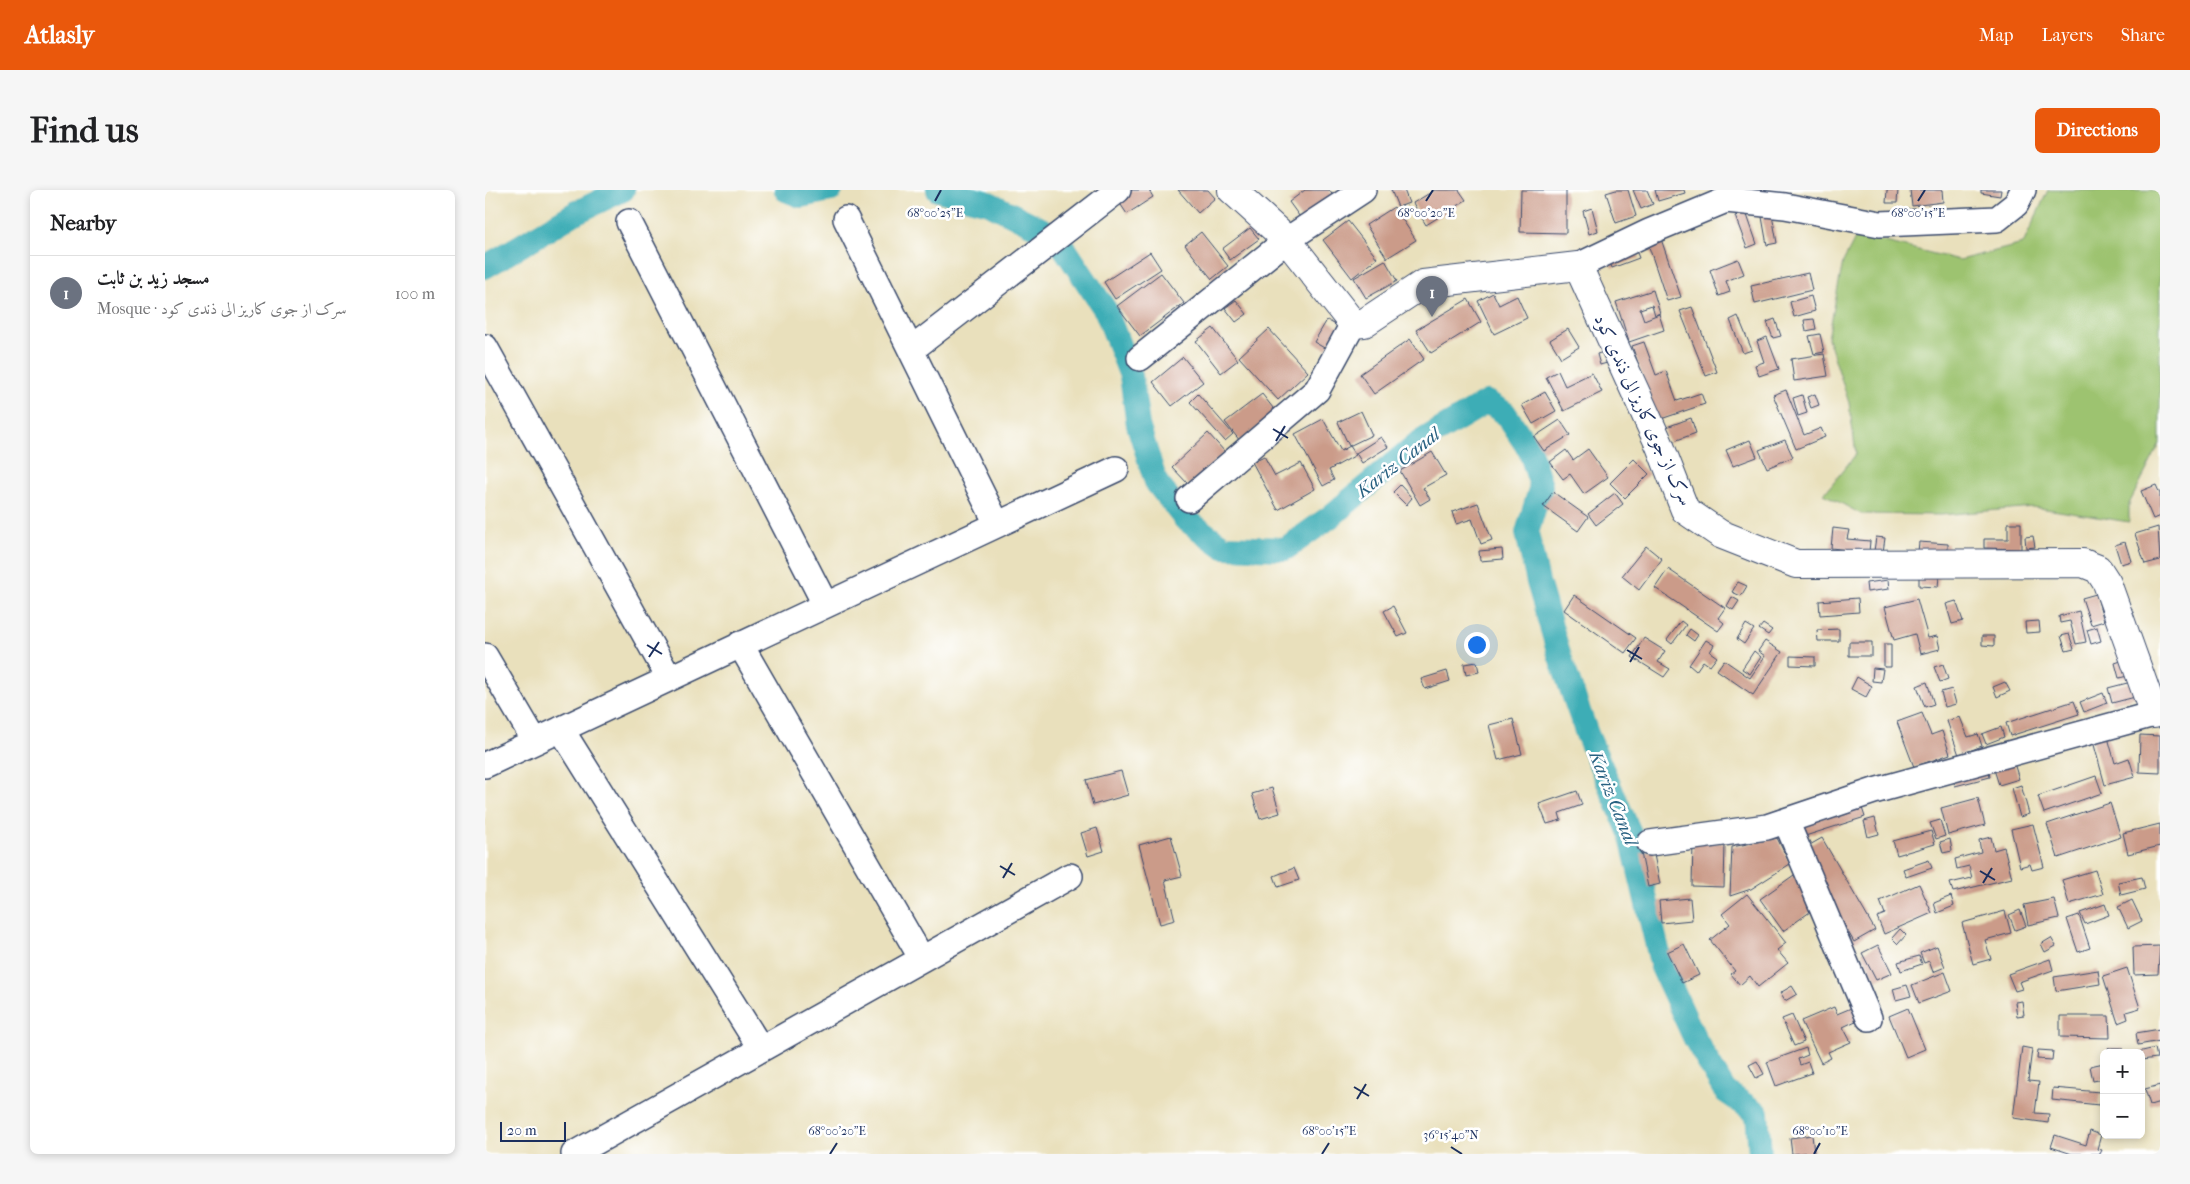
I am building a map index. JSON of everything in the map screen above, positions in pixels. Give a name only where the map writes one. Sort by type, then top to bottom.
[{"type":"street","points":[[911,350],[1118,190]]},
{"type":"street","points":[[1233,190],[1287,240],[1353,324]]},
{"type":"street","points":[[1140,358],[1287,240],[1363,190]]},
{"type":"street","points":[[1353,324],[1365,323],[1423,284],[1578,266],[1649,232],[1726,200],[1785,206],[1880,224],[1997,219],[2016,204],[2023,190]]},
{"type":"street","points":[[846,220],[997,524]]},
{"type":"street","points":[[629,222],[825,604]]},
{"type":"street","name":"سرک از جوی کاریز الی ذندی کود","points":[[1578,266],[1660,446],[1685,510],[1720,534],[1797,564],[2083,563],[2098,569],[2107,583],[2157,713]]},
{"type":"street","points":[[1189,499],[1317,390],[1353,324]]},
{"type":"street","points":[[485,348],[669,678]]},
{"type":"street","points":[[485,765],[1116,469]]},
{"type":"street","points":[[740,644],[922,959]]},
{"type":"street","points":[[485,656],[535,741]]},
{"type":"street","points":[[1651,842],[1767,827],[1874,791],[2157,713]]},
{"type":"street","points":[[561,729],[761,1049]]},
{"type":"street","points":[[1786,821],[1869,1018]]},
{"type":"street","points":[[574,1154],[1069,876]]},
{"type":"green space","points":[[2048,190],[2160,190],[2160,444],[2129,504],[2129,522],[2033,507],[1941,515],[1861,514],[1824,494],[1856,454],[1849,403],[1828,338],[1843,262],[1857,235],[1959,260],[2023,244]]},
{"type":"building","points":[[1131,190],[1149,190],[1153,197],[1127,214],[1117,199]]},
{"type":"building","points":[[1178,190],[1208,190],[1215,198],[1198,213]]},
{"type":"building","points":[[1305,190],[1329,190],[1334,197],[1302,220],[1289,202]]},
{"type":"building","points":[[1391,190],[1404,190],[1409,203],[1398,207]]},
{"type":"building","points":[[1435,190],[1459,190],[1466,200],[1426,225],[1413,203]]},
{"type":"building","points":[[1521,190],[1566,190],[1566,233],[1520,232]]},
{"type":"building","points":[[1616,190],[1628,190],[1636,216],[1616,223],[1606,193]]},
{"type":"building","points":[[1633,190],[1647,190],[1653,204],[1641,209]]},
{"type":"building","points":[[1655,190],[1684,190],[1685,193],[1658,201]]},
{"type":"building","points":[[1887,190],[1898,190],[1897,203],[1886,203]]},
{"type":"building","points":[[1910,190],[1942,190],[1943,202],[1912,206]]},
{"type":"building","points":[[1981,190],[2001,190],[2000,196],[1981,193]]},
{"type":"building","points":[[1394,207],[1416,240],[1387,258],[1366,225]]},
{"type":"building","points":[[1592,208],[1598,231],[1589,234],[1583,211]]},
{"type":"building","points":[[1746,212],[1757,244],[1747,248],[1735,216]]},
{"type":"building","points":[[1772,215],[1777,243],[1767,245],[1762,217]]},
{"type":"building","points":[[1348,221],[1377,258],[1352,278],[1323,240]]},
{"type":"building","points":[[1250,228],[1259,239],[1230,260],[1222,249]]},
{"type":"building","points":[[1201,232],[1228,266],[1212,279],[1185,245]]},
{"type":"building","points":[[1661,239],[1681,297],[1667,301],[1648,244]]},
{"type":"building","points":[[1634,245],[1639,258],[1612,268],[1607,254]]},
{"type":"building","points":[[1150,252],[1161,269],[1115,299],[1104,282]]},
{"type":"building","points":[[1738,259],[1744,274],[1726,281],[1730,292],[1719,296],[1710,270]]},
{"type":"building","points":[[1385,260],[1397,281],[1366,298],[1354,278]]},
{"type":"building","points":[[1161,273],[1184,303],[1140,336],[1117,306]]},
{"type":"building","points":[[1808,273],[1812,290],[1755,304],[1751,286]]},
{"type":"building","points":[[1653,290],[1660,313],[1655,315],[1652,305],[1640,309],[1644,320],[1659,314],[1664,330],[1629,342],[1616,302]]},
{"type":"building","points":[[1493,293],[1499,305],[1517,296],[1527,318],[1494,334],[1478,301]]},
{"type":"building","points":[[1811,296],[1815,311],[1794,317],[1790,302]]},
{"type":"building","points":[[1468,299],[1481,322],[1431,353],[1416,330]]},
{"type":"building","points":[[1236,300],[1247,314],[1236,322],[1225,308]]},
{"type":"building","points":[[1692,307],[1717,372],[1706,376],[1680,311]]},
{"type":"building","points":[[1738,316],[1752,350],[1743,353],[1730,320]]},
{"type":"building","points":[[1775,319],[1781,336],[1773,338],[1767,322]]},
{"type":"building","points":[[1814,319],[1816,329],[1806,331],[1804,320]]},
{"type":"building","points":[[1327,320],[1339,327],[1326,349],[1314,342]]},
{"type":"building","points":[[1213,328],[1238,360],[1221,373],[1196,341]]},
{"type":"building","points":[[1269,329],[1308,372],[1278,400],[1239,357]]},
{"type":"building","points":[[1568,329],[1579,347],[1561,358],[1550,340]]},
{"type":"building","points":[[1820,334],[1824,352],[1814,354],[1809,336]]},
{"type":"building","points":[[1767,337],[1779,369],[1759,376],[1755,365],[1764,362],[1757,341]]},
{"type":"building","points":[[1410,339],[1424,359],[1374,394],[1360,374]]},
{"type":"building","points":[[1644,342],[1656,375],[1666,371],[1677,401],[1701,393],[1705,404],[1658,420],[1632,346]]},
{"type":"building","points":[[1604,352],[1607,363],[1600,365],[1597,354]]},
{"type":"building","points":[[1824,354],[1828,376],[1794,381],[1791,359]]},
{"type":"building","points":[[1183,357],[1203,382],[1172,406],[1153,382]]},
{"type":"building","points":[[1558,371],[1565,386],[1592,373],[1602,392],[1564,411],[1546,377]]},
{"type":"building","points":[[1786,390],[1804,435],[1821,428],[1825,437],[1796,449],[1773,395]]},
{"type":"building","points":[[1545,392],[1556,411],[1533,424],[1522,405]]},
{"type":"building","points":[[1198,394],[1233,434],[1225,441],[1190,402]]},
{"type":"building","points":[[1262,394],[1277,413],[1240,441],[1225,422]]},
{"type":"building","points":[[1815,394],[1819,405],[1811,408],[1807,397]]},
{"type":"building","points":[[1802,395],[1807,413],[1798,416],[1793,398]]},
{"type":"building","points":[[1361,411],[1372,435],[1349,446],[1338,422]]},
{"type":"building","points":[[1691,418],[1696,433],[1669,443],[1664,428]]},
{"type":"building","points":[[1323,419],[1341,451],[1350,446],[1356,455],[1329,470],[1334,480],[1323,486],[1295,434]]},
{"type":"building","points":[[1560,420],[1570,435],[1544,451],[1534,437]]},
{"type":"building","points":[[1208,433],[1225,452],[1189,485],[1172,467]]},
{"type":"building","points":[[1381,437],[1388,447],[1362,463],[1356,453]]},
{"type":"building","points":[[1750,440],[1757,457],[1733,466],[1726,450]]},
{"type":"building","points":[[1785,440],[1793,457],[1767,468],[1759,450]]},
{"type":"building","points":[[1588,449],[1608,477],[1584,494],[1570,474],[1563,479],[1550,462],[1566,450],[1573,460]]},
{"type":"building","points":[[1432,452],[1446,475],[1423,488],[1430,499],[1420,505],[1400,471]]},
{"type":"building","points":[[1264,456],[1275,476],[1301,463],[1315,489],[1278,510],[1252,462]]},
{"type":"building","points":[[1634,459],[1649,474],[1625,498],[1610,483]]},
{"type":"building","points":[[1400,485],[1412,498],[1406,505],[1393,492]]},
{"type":"building","points":[[2156,485],[2160,494],[2160,516],[2153,519],[2141,491]]},
{"type":"building","points":[[1553,492],[1588,517],[1578,531],[1543,506]]},
{"type":"building","points":[[1615,493],[1623,504],[1596,525],[1588,514]]},
{"type":"building","points":[[1478,503],[1492,540],[1481,544],[1472,519],[1456,524],[1452,512]]},
{"type":"building","points":[[2008,523],[2021,523],[2021,549],[1984,548],[1984,539],[2008,539]]},
{"type":"building","points":[[2158,527],[2160,560],[2145,564],[2135,534]]},
{"type":"building","points":[[1833,528],[1849,530],[1847,539],[1870,541],[1869,552],[1831,548]]},
{"type":"building","points":[[2033,536],[2035,547],[2026,548],[2025,537]]},
{"type":"building","points":[[1876,537],[1885,538],[1883,552],[1874,551]]},
{"type":"building","points":[[1919,542],[1948,544],[1948,554],[1918,552]]},
{"type":"building","points":[[2125,542],[2131,561],[2121,564],[2115,545]]},
{"type":"building","points":[[1646,546],[1662,559],[1639,590],[1622,576]]},
{"type":"building","points":[[1502,549],[1503,559],[1480,561],[1479,551]]},
{"type":"building","points":[[1668,569],[1725,608],[1718,618],[1724,623],[1718,631],[1655,588]]},
{"type":"building","points":[[1919,575],[1939,576],[1938,587],[1919,586]]},
{"type":"building","points":[[1888,580],[1889,589],[1867,592],[1866,583]]},
{"type":"building","points":[[1738,582],[1747,586],[1741,596],[1732,592]]},
{"type":"building","points":[[2096,594],[2104,621],[2091,625],[2082,598]]},
{"type":"building","points":[[1574,595],[1636,638],[1625,653],[1564,610]]},
{"type":"building","points":[[1732,597],[1739,601],[1733,610],[1727,606]]},
{"type":"building","points":[[1858,598],[1859,612],[1820,615],[1819,601]]},
{"type":"building","points":[[1917,599],[1928,638],[1937,636],[1940,649],[1920,654],[1915,634],[1894,640],[1885,607]]},
{"type":"building","points":[[1956,601],[1963,621],[1952,624],[1946,604]]},
{"type":"building","points":[[1393,606],[1407,633],[1398,637],[1384,611]]},
{"type":"building","points":[[2079,611],[2086,642],[2076,644],[2070,621],[2060,623],[2059,616]]},
{"type":"building","points":[[1681,621],[1686,625],[1672,644],[1667,640]]},
{"type":"building","points":[[2039,621],[2040,632],[2026,633],[2025,622]]},
{"type":"building","points":[[1746,624],[1754,629],[1744,644],[1737,639]]},
{"type":"building","points":[[1763,624],[1772,630],[1768,635],[1759,629]]},
{"type":"building","points":[[2097,627],[2101,641],[2091,644],[2087,630]]},
{"type":"building","points":[[1690,629],[1698,635],[1694,641],[1686,635]]},
{"type":"building","points":[[1839,629],[1839,641],[1818,641],[1817,630]]},
{"type":"building","points":[[2069,634],[2074,649],[2066,651],[2061,636]]},
{"type":"building","points":[[1982,636],[1994,636],[1994,646],[1982,645]]},
{"type":"building","points":[[1644,638],[1665,651],[1658,662],[1670,669],[1664,677],[1632,657]]},
{"type":"building","points":[[1706,640],[1714,645],[1710,652],[1717,657],[1710,666],[1703,661],[1696,671],[1689,665]]},
{"type":"building","points":[[1765,641],[1782,652],[1753,695],[1717,670],[1724,660],[1750,678],[1765,656],[1758,651]]},
{"type":"building","points":[[1849,642],[1872,642],[1872,656],[1849,656]]},
{"type":"building","points":[[1884,644],[1891,644],[1891,667],[1884,667]]},
{"type":"building","points":[[1754,651],[1761,657],[1750,674],[1742,669]]},
{"type":"building","points":[[1790,656],[1815,657],[1815,666],[1790,665]]},
{"type":"building","points":[[2127,659],[2132,675],[2119,678],[2115,663]]},
{"type":"building","points":[[1477,662],[1479,672],[1466,675],[1464,664]]},
{"type":"building","points":[[1943,664],[1948,679],[1940,682],[1934,667]]},
{"type":"building","points":[[1873,668],[1883,669],[1881,682],[1872,681]]},
{"type":"building","points":[[1447,671],[1450,681],[1425,689],[1421,679]]},
{"type":"building","points":[[1857,677],[1872,686],[1866,697],[1851,689]]},
{"type":"building","points":[[2135,681],[2139,696],[2112,703],[2108,688]]},
{"type":"building","points":[[1927,682],[1934,704],[1925,707],[1917,686]]},
{"type":"building","points":[[2005,682],[2010,691],[1997,697],[1993,687]]},
{"type":"building","points":[[1952,689],[1956,704],[1945,707],[1941,692]]},
{"type":"building","points":[[2103,693],[2107,703],[2084,712],[2080,702]]},
{"type":"building","points":[[2074,701],[2079,714],[2010,736],[2006,723]]},
{"type":"building","points":[[1922,713],[1931,735],[1942,731],[1950,754],[1914,767],[1897,722]]},
{"type":"building","points":[[1960,717],[1968,737],[1978,734],[1982,746],[1959,755],[1947,721]]},
{"type":"building","points":[[1513,719],[1522,754],[1498,760],[1489,725]]},
{"type":"building","points":[[2001,727],[2004,737],[1986,744],[1982,734]]},
{"type":"building","points":[[2106,730],[2115,763],[2129,758],[2135,777],[2105,785],[2091,734]]},
{"type":"building","points":[[2140,735],[2160,736],[2160,773],[2139,772]]},
{"type":"building","points":[[2012,757],[2019,779],[1999,785],[1992,763]]},
{"type":"building","points":[[1988,766],[1990,777],[1955,786],[1952,776]]},
{"type":"building","points":[[1121,771],[1128,795],[1093,805],[1086,780]]},
{"type":"building","points":[[2096,776],[2102,793],[2044,813],[2038,796]]},
{"type":"building","points":[[2021,785],[2029,814],[2020,817],[2012,788]]},
{"type":"building","points":[[1272,788],[1280,813],[1260,819],[1252,794]]},
{"type":"building","points":[[1577,791],[1582,805],[1559,813],[1561,820],[1547,824],[1539,804]]},
{"type":"building","points":[[1978,798],[1985,825],[1948,835],[1941,808]]},
{"type":"building","points":[[2110,803],[2121,837],[2058,858],[2047,824]]},
{"type":"building","points":[[1861,805],[1865,817],[1802,837],[1798,825]]},
{"type":"building","points":[[1875,818],[1879,834],[1868,837],[1864,821]]},
{"type":"building","points":[[1940,820],[1945,836],[1936,839],[1930,823]]},
{"type":"building","points":[[2033,824],[2044,867],[2032,870],[2030,864],[2020,867],[2011,829]]},
{"type":"building","points":[[2160,824],[2160,846],[2128,854],[2123,833]]},
{"type":"building","points":[[1097,828],[1104,851],[1088,856],[1081,833]]},
{"type":"building","points":[[1931,831],[1935,844],[1897,855],[1893,841]]},
{"type":"building","points":[[1171,836],[1182,876],[1165,880],[1175,920],[1160,924],[1139,845]]},
{"type":"building","points":[[1991,837],[1994,850],[2004,847],[2012,878],[1953,892],[1950,883],[1972,878],[1969,866],[1957,869],[1955,859],[1981,852],[1979,840]]},
{"type":"building","points":[[1777,838],[1790,864],[1751,889],[1730,896],[1732,847]]},
{"type":"building","points":[[1822,838],[1875,930],[1854,942],[1801,850]]},
{"type":"building","points":[[1950,839],[1952,851],[1943,853],[1940,842]]},
{"type":"building","points":[[1693,842],[1725,843],[1724,887],[1692,886]]},
{"type":"building","points":[[1653,850],[1660,884],[1648,887],[1641,853]]},
{"type":"building","points":[[1929,860],[1932,868],[1906,877],[1903,869]]},
{"type":"building","points":[[1294,868],[1299,880],[1278,887],[1274,876]]},
{"type":"building","points":[[2095,870],[2103,894],[2069,904],[2062,880]]},
{"type":"building","points":[[1794,875],[1817,907],[1783,931],[1760,899]]},
{"type":"building","points":[[2142,877],[2145,889],[2121,895],[2118,882]]},
{"type":"building","points":[[1919,884],[1932,913],[1884,934],[1877,917],[1885,914],[1880,901]]},
{"type":"building","points":[[1747,894],[1786,943],[1777,950],[1788,963],[1758,987],[1750,976],[1740,985],[1731,974],[1735,971],[1710,940],[1730,924],[1722,914]]},
{"type":"building","points":[[1951,896],[1954,906],[1937,913],[1934,903]]},
{"type":"building","points":[[1690,898],[1692,920],[1661,923],[1659,901]]},
{"type":"building","points":[[2054,899],[2059,918],[2028,925],[2024,905]]},
{"type":"building","points":[[2132,900],[2142,921],[2128,928],[2118,907]]},
{"type":"building","points":[[2105,904],[2109,915],[2085,924],[2080,913]]},
{"type":"building","points":[[2020,910],[2026,926],[2015,930],[2009,915]]},
{"type":"building","points":[[2005,911],[2011,933],[1985,940],[1991,959],[1973,964],[1962,923]]},
{"type":"building","points":[[2079,915],[2090,948],[2078,952],[2067,919]]},
{"type":"building","points":[[1900,929],[1906,935],[1898,944],[1892,938]]},
{"type":"building","points":[[2051,938],[2056,946],[2045,952],[2041,944]]},
{"type":"building","points":[[1684,944],[1699,975],[1682,983],[1667,952]]},
{"type":"building","points":[[1878,945],[1892,973],[1876,980],[1862,953]]},
{"type":"building","points":[[1937,946],[1945,967],[1933,972],[1929,961],[1924,963],[1920,953]]},
{"type":"building","points":[[2160,946],[2158,974],[2134,975],[2133,947]]},
{"type":"building","points":[[1919,956],[1922,964],[1901,971],[1898,962]]},
{"type":"building","points":[[2050,959],[2053,970],[2019,982],[2022,989],[2015,991],[2008,974]]},
{"type":"building","points":[[2127,968],[2140,1008],[2126,1012],[2128,1019],[2118,1023],[2103,976]]},
{"type":"building","points":[[2098,970],[2100,984],[2056,991],[2054,977]]},
{"type":"building","points":[[1945,972],[1952,991],[1919,1003],[1912,985]]},
{"type":"building","points":[[1907,985],[1911,996],[1896,1000],[1893,989]]},
{"type":"building","points":[[1792,986],[1797,994],[1785,1001],[1780,993]]},
{"type":"building","points":[[2022,1001],[2024,1015],[2017,1016],[2015,1002]]},
{"type":"building","points":[[1856,1006],[1862,1018],[1843,1027],[1851,1042],[1828,1052],[1831,1058],[1821,1063],[1801,1021],[1834,1007],[1837,1014]]},
{"type":"building","points":[[1908,1008],[1925,1049],[1906,1057],[1889,1016]]},
{"type":"building","points":[[1792,1015],[1804,1042],[1794,1046],[1782,1019]]},
{"type":"building","points":[[2060,1016],[2109,1016],[2110,1038],[2060,1037]]},
{"type":"building","points":[[2160,1029],[2160,1041],[2138,1045],[2136,1033]]},
{"type":"building","points":[[2022,1047],[2032,1049],[2028,1081],[2039,1082],[2035,1113],[2049,1114],[2048,1123],[2013,1118]]},
{"type":"building","points":[[1806,1048],[1808,1055],[1798,1059],[1800,1065],[1808,1062],[1812,1073],[1776,1086],[1767,1062]]},
{"type":"building","points":[[2155,1048],[2157,1058],[2145,1060],[2145,1050]]},
{"type":"building","points":[[2038,1050],[2053,1051],[2052,1060],[2037,1059]]},
{"type":"building","points":[[1757,1061],[1764,1074],[1756,1078],[1749,1065]]},
{"type":"building","points":[[2100,1064],[2100,1080],[2093,1081],[2090,1066]]},
{"type":"building","points":[[2160,1085],[2160,1102],[2150,1105],[2145,1089]]},
{"type":"building","points":[[2053,1088],[2100,1092],[2099,1105],[2052,1100]]},
{"type":"building","points":[[2090,1131],[2100,1135],[2097,1149],[2102,1150],[2100,1154],[2072,1154],[2051,1147],[2055,1135],[2086,1145]]},
{"type":"building","points":[[1812,1135],[1814,1152],[1792,1154],[1790,1138]]},
{"type":"waterway","points":[[485,267],[577,212],[623,190]]},
{"type":"waterway","name":"Kariz Canal","points":[[786,190],[801,196],[831,190]]},
{"type":"waterway","name":"Kariz Canal","points":[[938,190],[989,203],[1057,237],[1106,311],[1131,376],[1138,425],[1156,482],[1185,519],[1224,547],[1285,549],[1330,517],[1418,443],[1487,402],[1505,413],[1530,451],[1541,486],[1527,533],[1538,582],[1560,657],[1587,734],[1630,833],[1662,967],[1695,1039],[1725,1091],[1757,1113],[1760,1154]]},
{"type":"place","name":"مسجد زید بن ثابت","points":[[1432,317]]}]
